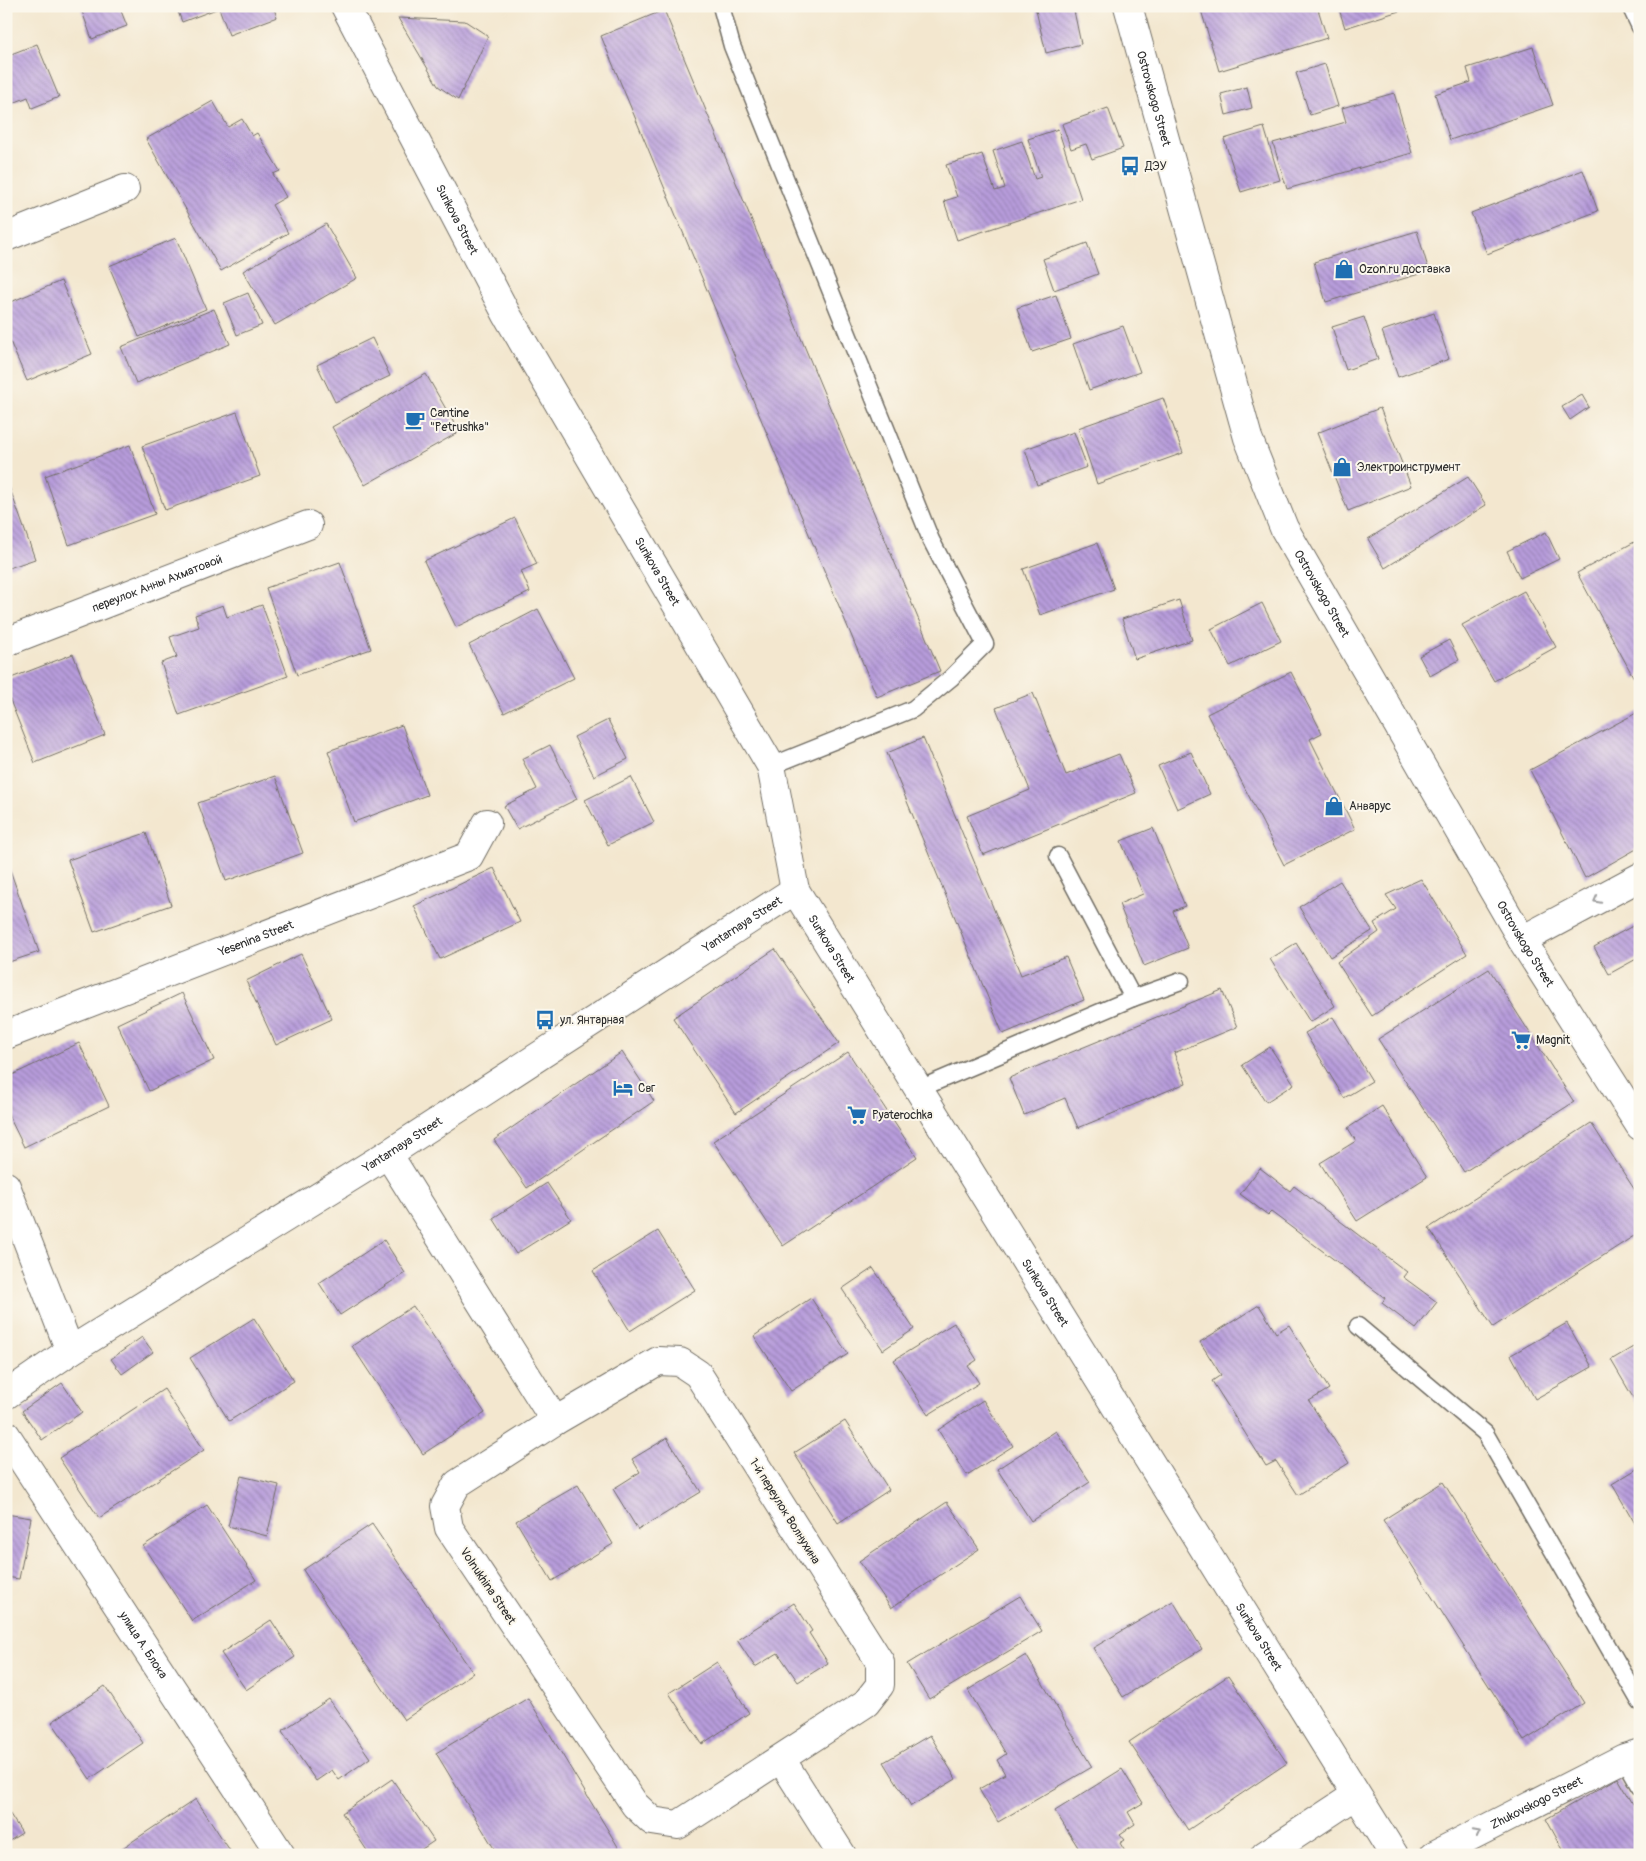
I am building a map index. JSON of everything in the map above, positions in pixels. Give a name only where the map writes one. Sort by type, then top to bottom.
[{"type":"street","name":"Surikova Street","points":[[345,6],[506,315],[771,766],[795,890],[1394,1855]]},
{"type":"street","name":"Ostrovskogo Street","points":[[1128,6],[1248,438],[1284,528],[1522,940],[1640,1126]]},
{"type":"street","points":[[6,237],[125,189]]},
{"type":"street","name":"переулок Анны Ахматовой","points":[[6,642],[308,525]]},
{"type":"street","name":"Yesenina Street","points":[[6,1034],[469,856],[487,823]]},
{"type":"street","points":[[1522,940],[1640,877]]},
{"type":"street","name":"Yantarnaya Street","points":[[6,1395],[70,1351],[388,1154],[795,890]]},
{"type":"street","points":[[388,1154],[555,1421]]},
{"type":"street","points":[[6,1186],[70,1351]]},
{"type":"street","name":"1-й переулок Волнухина","points":[[555,1421],[658,1361],[680,1362],[698,1374],[880,1662],[880,1686],[866,1703],[781,1759]]},
{"type":"street","name":"Volnukhina Street","points":[[555,1421],[457,1484],[446,1506],[449,1528],[465,1553],[635,1805],[652,1821],[678,1825],[781,1759]]},
{"type":"street","name":"улица А. Блока","points":[[6,1434],[281,1855]]},
{"type":"street","name":"Zhukovskogo Street","points":[[1434,1855],[1632,1755]]},
{"type":"street","points":[[781,1759],[842,1855]]},
{"type":"street","points":[[1265,1855],[1356,1795]]},
{"type":"lane","points":[[721,6],[732,46],[931,540],[985,644],[951,678],[913,709],[771,766]]},
{"type":"lane","points":[[1630,6],[1640,27]]},
{"type":"lane","points":[[1058,856],[1133,998]]},
{"type":"lane","points":[[919,1089],[1133,998],[1181,981]]},
{"type":"lane","points":[[1358,1326],[1484,1434],[1640,1702]]},
{"type":"lane","points":[[1632,1755],[1640,1786]]},
{"type":"building","points":[[80,6],[119,6],[127,26],[92,39]]},
{"type":"building","points":[[176,6],[273,6],[277,17],[229,35],[219,8],[182,22]]},
{"type":"building","points":[[1035,6],[1073,6],[1081,44],[1046,53]]},
{"type":"building","points":[[1214,6],[1317,6],[1327,38],[1219,71],[1201,10]]},
{"type":"building","points":[[1338,6],[1412,6],[1412,7],[1345,28]]},
{"type":"building","points":[[664,10],[940,671],[877,697],[601,36]]},
{"type":"building","points":[[398,18],[465,21],[488,36],[458,100],[438,86]]},
{"type":"building","points":[[37,44],[59,97],[32,108],[28,97],[6,106],[6,56]]},
{"type":"building","points":[[1533,47],[1553,105],[1450,140],[1435,94],[1471,82],[1467,68]]},
{"type":"building","points":[[1325,64],[1338,106],[1310,115],[1296,73]]},
{"type":"building","points":[[1247,87],[1252,108],[1226,115],[1221,94]]},
{"type":"building","points":[[1394,93],[1412,153],[1287,189],[1273,143],[1346,122],[1342,108]]},
{"type":"building","points":[[213,101],[228,127],[242,119],[252,136],[257,133],[280,171],[273,174],[286,197],[272,205],[288,233],[221,271],[146,139]]},
{"type":"building","points":[[1108,108],[1123,148],[1092,159],[1086,144],[1071,149],[1062,124]]},
{"type":"building","points":[[1264,127],[1280,180],[1241,192],[1224,139]]},
{"type":"building","points":[[1058,129],[1081,199],[957,240],[944,201],[957,197],[946,165],[982,154],[995,191],[1005,188],[993,151],[1022,141],[1035,179],[1041,177],[1028,139]]},
{"type":"building","points":[[1583,170],[1598,211],[1487,254],[1471,213]]},
{"type":"building","points":[[326,224],[357,278],[275,325],[243,271]]},
{"type":"building","points":[[1417,231],[1429,271],[1326,302],[1314,262]]},
{"type":"building","points":[[176,238],[206,309],[139,337],[109,266]]},
{"type":"building","points":[[1087,243],[1098,274],[1054,290],[1043,259]]},
{"type":"building","points":[[61,281],[92,354],[27,381],[6,332],[6,304]]},
{"type":"building","points":[[248,293],[262,325],[237,335],[224,303]]},
{"type":"building","points":[[1056,295],[1071,339],[1032,352],[1017,308]]},
{"type":"building","points":[[214,309],[230,344],[136,383],[121,347]]},
{"type":"building","points":[[1434,313],[1449,359],[1398,377],[1382,331]]},
{"type":"building","points":[[1364,317],[1378,359],[1346,370],[1332,327]]},
{"type":"building","points":[[1123,326],[1140,372],[1089,390],[1073,344]]},
{"type":"building","points":[[372,338],[390,376],[335,402],[317,365]]},
{"type":"building","points":[[426,374],[459,432],[365,485],[332,427]]},
{"type":"building","points":[[1582,395],[1589,407],[1570,420],[1562,407]]},
{"type":"building","points":[[1163,398],[1183,453],[1097,484],[1078,428]]},
{"type":"building","points":[[1380,408],[1411,486],[1348,511],[1317,433]]},
{"type":"building","points":[[237,412],[260,476],[165,510],[142,446]]},
{"type":"building","points":[[1074,432],[1087,467],[1037,485],[1025,449]]},
{"type":"building","points":[[130,445],[155,514],[69,545],[45,476]]},
{"type":"building","points":[[1468,477],[1486,505],[1385,568],[1368,539]]},
{"type":"building","points":[[9,486],[35,559],[6,569],[6,487]]},
{"type":"building","points":[[515,518],[537,564],[521,571],[530,592],[456,627],[424,561]]},
{"type":"building","points":[[1546,532],[1559,559],[1520,578],[1507,551]]},
{"type":"building","points":[[1640,539],[1640,677],[1635,680],[1577,573]]},
{"type":"building","points":[[1097,543],[1114,589],[1040,615],[1023,569]]},
{"type":"building","points":[[340,562],[371,649],[297,675],[266,588]]},
{"type":"building","points":[[1524,591],[1556,647],[1494,681],[1462,625]]},
{"type":"building","points":[[1179,600],[1192,640],[1135,659],[1122,619]]},
{"type":"building","points":[[1262,603],[1281,641],[1230,666],[1211,629]]},
{"type":"building","points":[[223,605],[227,617],[262,605],[288,676],[179,715],[161,663],[177,657],[170,637],[199,627],[195,615]]},
{"type":"building","points":[[538,609],[574,678],[504,713],[469,645]]},
{"type":"building","points":[[1449,640],[1459,660],[1430,676],[1419,656]]},
{"type":"building","points":[[73,654],[105,735],[35,763],[6,690],[6,680]]},
{"type":"building","points":[[1291,672],[1322,733],[1310,739],[1355,829],[1284,865],[1207,714]]},
{"type":"building","points":[[1033,693],[1066,775],[1119,754],[1136,793],[983,855],[967,816],[1030,790],[996,708]]},
{"type":"building","points":[[1640,711],[1640,847],[1585,878],[1530,770]]},
{"type":"building","points":[[608,720],[628,759],[594,776],[574,737]]},
{"type":"building","points":[[402,725],[427,795],[354,822],[328,751]]},
{"type":"building","points":[[923,738],[1021,975],[1066,957],[1084,1000],[1003,1034],[887,753]]},
{"type":"building","points":[[550,745],[577,799],[517,829],[504,806],[537,789],[522,759]]},
{"type":"building","points":[[1191,752],[1210,794],[1177,809],[1158,766]]},
{"type":"building","points":[[275,776],[303,853],[226,881],[198,803]]},
{"type":"building","points":[[631,777],[654,822],[608,845],[585,800]]},
{"type":"building","points":[[1153,828],[1185,906],[1173,911],[1188,948],[1144,966],[1119,904],[1143,894],[1121,841]]},
{"type":"building","points":[[146,833],[171,905],[94,932],[68,860]]},
{"type":"building","points":[[494,868],[520,922],[440,959],[414,906]]},
{"type":"building","points":[[10,870],[39,952],[6,963],[6,872]]},
{"type":"building","points":[[1421,879],[1467,954],[1372,1016],[1337,962],[1379,932],[1374,923],[1396,909],[1386,895]]},
{"type":"building","points":[[1340,881],[1372,931],[1330,957],[1299,907]]},
{"type":"building","points":[[1640,922],[1640,957],[1609,974],[1594,947]]},
{"type":"building","points":[[1296,943],[1335,1006],[1310,1022],[1270,959]]},
{"type":"building","points":[[775,949],[839,1043],[736,1113],[673,1018]]},
{"type":"building","points":[[301,954],[332,1019],[276,1045],[246,981]]},
{"type":"building","points":[[1489,969],[1574,1102],[1464,1172],[1378,1039]]},
{"type":"building","points":[[1222,990],[1237,1027],[1174,1053],[1186,1083],[1078,1128],[1065,1098],[1024,1115],[1009,1078]]},
{"type":"building","points":[[182,993],[214,1060],[149,1091],[117,1024]]},
{"type":"building","points":[[1333,1017],[1372,1081],[1344,1098],[1305,1033]]},
{"type":"building","points":[[79,1043],[109,1106],[24,1147],[6,1110],[6,1078]]},
{"type":"building","points":[[1270,1047],[1294,1084],[1266,1102],[1242,1065]]},
{"type":"building","points":[[622,1052],[654,1101],[527,1188],[494,1140]]},
{"type":"building","points":[[848,1052],[917,1157],[783,1246],[713,1141]]},
{"type":"building","points":[[1382,1106],[1427,1177],[1357,1221],[1320,1163],[1356,1141],[1348,1128]]},
{"type":"building","points":[[1591,1123],[1640,1198],[1640,1232],[1493,1327],[1429,1228]]},
{"type":"building","points":[[1260,1168],[1290,1191],[1294,1186],[1407,1272],[1403,1277],[1437,1302],[1416,1329],[1382,1303],[1385,1298],[1271,1212],[1268,1215],[1240,1194]]},
{"type":"building","points":[[547,1183],[571,1219],[516,1254],[493,1218]]},
{"type":"building","points":[[658,1231],[695,1290],[630,1331],[593,1271]]},
{"type":"building","points":[[384,1240],[405,1273],[340,1315],[319,1283]]},
{"type":"building","points":[[873,1268],[914,1329],[883,1350],[842,1289]]},
{"type":"building","points":[[811,1298],[848,1354],[791,1391],[754,1336]]},
{"type":"building","points":[[1259,1305],[1276,1333],[1289,1325],[1329,1389],[1309,1401],[1349,1463],[1298,1495],[1276,1461],[1266,1466],[1212,1381],[1221,1375],[1200,1342]]},
{"type":"building","points":[[413,1306],[485,1413],[423,1454],[352,1346]]},
{"type":"building","points":[[254,1318],[294,1381],[229,1421],[190,1358]]},
{"type":"building","points":[[954,1323],[977,1360],[968,1366],[979,1383],[928,1415],[894,1360]]},
{"type":"building","points":[[1567,1323],[1592,1367],[1535,1399],[1511,1355]]},
{"type":"building","points":[[142,1337],[153,1352],[122,1374],[111,1359]]},
{"type":"building","points":[[1640,1343],[1640,1405],[1638,1406],[1611,1360]]},
{"type":"building","points":[[62,1383],[82,1412],[42,1440],[22,1411]]},
{"type":"building","points":[[164,1389],[204,1450],[99,1518],[59,1458]]},
{"type":"building","points":[[983,1400],[1013,1446],[967,1475],[938,1430]]},
{"type":"building","points":[[845,1421],[889,1490],[838,1523],[794,1453]]},
{"type":"building","points":[[1056,1431],[1090,1482],[1031,1521],[997,1469]]},
{"type":"building","points":[[667,1438],[701,1492],[638,1530],[613,1489],[640,1472],[632,1459]]},
{"type":"building","points":[[1640,1467],[1640,1532],[1612,1484]]},
{"type":"building","points":[[241,1476],[279,1485],[267,1536],[228,1526]]},
{"type":"building","points":[[1443,1482],[1584,1703],[1524,1741],[1383,1520]]},
{"type":"building","points":[[578,1485],[613,1544],[552,1581],[516,1521]]},
{"type":"building","points":[[947,1502],[979,1549],[891,1608],[859,1561]]},
{"type":"building","points":[[207,1505],[256,1580],[192,1621],[143,1546]]},
{"type":"building","points":[[6,1514],[31,1518],[19,1579],[6,1577]]},
{"type":"building","points":[[372,1524],[473,1673],[404,1720],[303,1570]]},
{"type":"building","points":[[1020,1596],[1042,1631],[929,1699],[907,1664]]},
{"type":"building","points":[[1173,1601],[1202,1649],[1123,1697],[1093,1648]]},
{"type":"building","points":[[794,1603],[812,1631],[809,1633],[828,1663],[798,1682],[778,1653],[755,1667],[737,1640]]},
{"type":"building","points":[[271,1620],[295,1657],[246,1690],[221,1653]]},
{"type":"building","points":[[1026,1655],[1092,1767],[998,1822],[979,1789],[1005,1774],[997,1760],[1006,1754],[968,1690]]},
{"type":"building","points":[[717,1662],[749,1713],[702,1744],[669,1693]]},
{"type":"building","points":[[1228,1676],[1287,1763],[1188,1830],[1129,1742]]},
{"type":"building","points":[[105,1686],[143,1743],[90,1779],[52,1722]]},
{"type":"building","points":[[528,1698],[623,1855],[498,1855],[436,1753]]},
{"type":"building","points":[[329,1699],[370,1758],[339,1780],[332,1770],[316,1781],[282,1731]]},
{"type":"building","points":[[930,1735],[956,1779],[911,1806],[884,1762]]},
{"type":"building","points":[[1122,1769],[1143,1803],[1128,1812],[1135,1824],[1120,1834],[1125,1840],[1120,1843],[1127,1855],[1108,1855],[1106,1852],[1102,1855],[1083,1855],[1055,1811]]},
{"type":"building","points":[[1618,1778],[1640,1816],[1640,1853],[1636,1855],[1566,1855],[1546,1819]]},
{"type":"building","points":[[392,1779],[434,1841],[413,1855],[370,1855],[342,1813]]},
{"type":"building","points":[[196,1799],[233,1855],[112,1855]]},
{"type":"building","points":[[6,1808],[22,1833],[6,1843]]},
{"type":"place","name":"ДЭУ","points":[[1130,166]]},
{"type":"place","name":"Ozon.ru доставка","points":[[1344,269]]},
{"type":"place","name":"Cantine \"Petrushka\"","points":[[415,420]]},
{"type":"place","name":"Электроинструмент","points":[[1342,467]]},
{"type":"place","name":"Анварус","points":[[1334,806]]},
{"type":"place","name":"ул. Янтарная","points":[[545,1020]]},
{"type":"place","name":"Magnit","points":[[1521,1040]]},
{"type":"place","name":"Свг","points":[[623,1088]]},
{"type":"place","name":"Pyaterochka","points":[[857,1115]]}]
